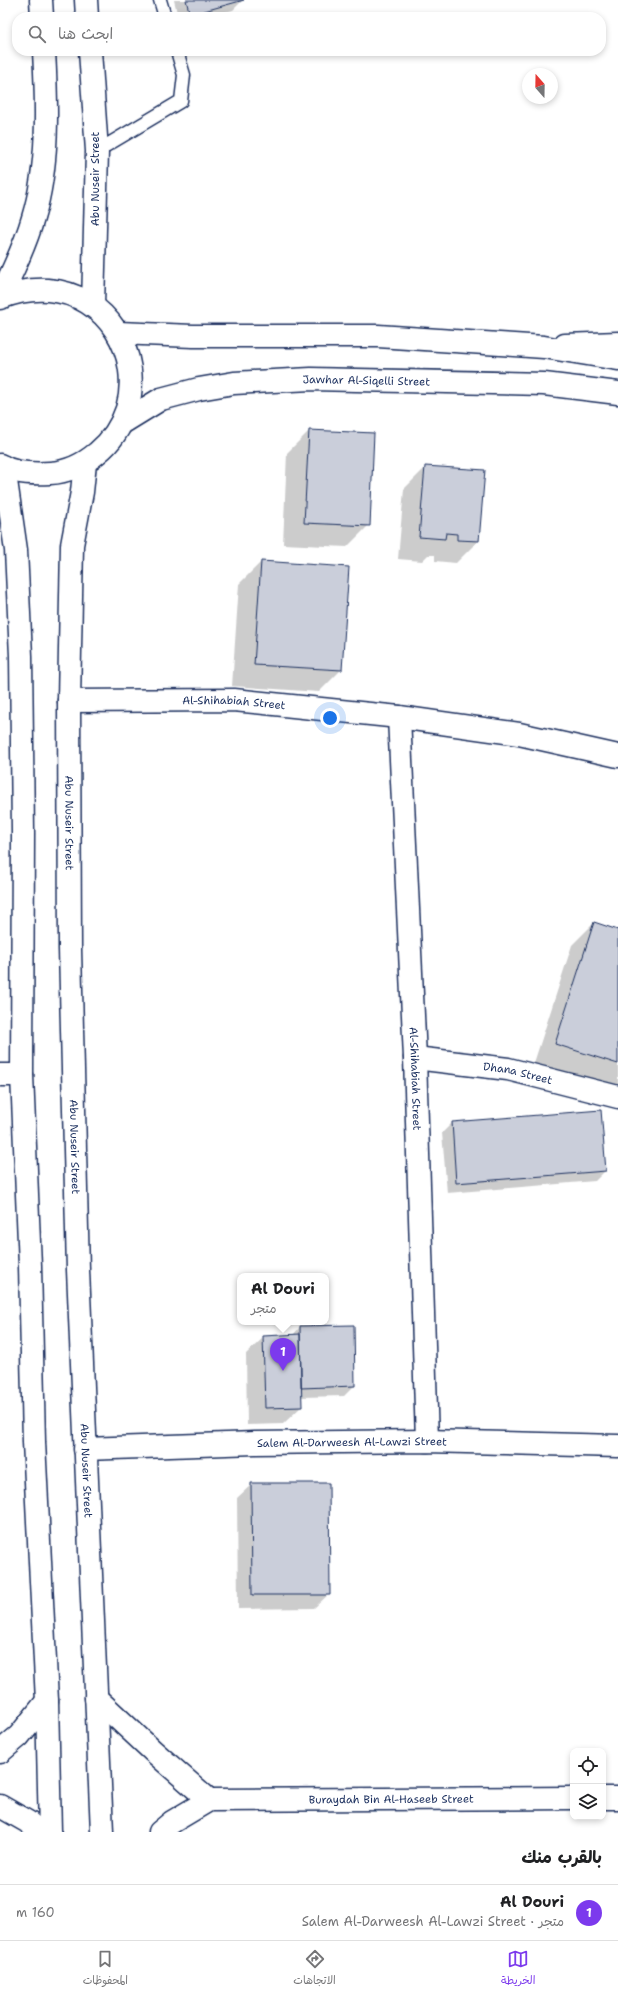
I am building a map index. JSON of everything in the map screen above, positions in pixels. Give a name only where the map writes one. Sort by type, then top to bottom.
[{"type":"street","points":[[41,0],[42,12]]},
{"type":"street","points":[[86,0],[87,12]]},
{"type":"street","points":[[0,298],[23,250],[34,217],[44,158],[46,92],[44,56]]},
{"type":"street","name":"Abu Nuseir Street","points":[[90,56],[98,152],[93,306]]},
{"type":"street","points":[[0,298],[24,290],[48,290],[72,295],[93,306],[107,318],[118,333],[130,362],[132,393],[122,423],[107,446],[85,463],[59,472],[31,474],[2,466],[16,550],[21,656],[23,833],[22,1075],[30,1266],[34,1442],[47,1701],[50,1832]]},
{"type":"street","points":[[118,333],[194,336],[378,336],[544,346],[618,343]]},
{"type":"street","points":[[544,346],[618,359]]},
{"type":"street","name":"Jawhar Al-Siqelli Street","points":[[122,423],[161,400],[199,389],[234,384],[295,380],[437,381],[544,384],[618,394]]},
{"type":"street","name":"Abu Nuseir Street","points":[[85,463],[82,492],[72,545],[69,701],[70,949],[85,1449],[102,1832]]},
{"type":"street","name":"Al-Shihabiah Street","points":[[69,701],[234,700],[399,717],[519,734],[618,756]]},
{"type":"street","name":"Al-Shihabiah Street","points":[[399,717],[415,1058],[427,1441]]},
{"type":"street","name":"Dhana Street","points":[[415,1058],[508,1070],[580,1086],[618,1097]]},
{"type":"street","points":[[0,1075],[22,1075]]},
{"type":"street","name":"Salem Al-Darweesh Al-Lawzi Street","points":[[85,1449],[255,1443],[427,1441],[618,1446]]},
{"type":"street","points":[[96,1698],[152,1752],[209,1800],[172,1822],[160,1832]]},
{"type":"street","points":[[0,1752],[19,1736],[47,1701]]},
{"type":"street","name":"Buraydah Bin Al-Haseeb Street","points":[[209,1800],[570,1798]]},
{"type":"street","points":[[606,1798],[618,1798]]},
{"type":"street","points":[[0,1806],[28,1822],[39,1832]]},
{"type":"lane","points":[[160,0],[164,12]]},
{"type":"lane","points":[[98,152],[181,101],[184,75],[178,56]]},
{"type":"building","points":[[186,0],[244,0],[201,12],[189,12]]},
{"type":"building","points":[[309,430],[374,433],[370,526],[304,523]]},
{"type":"building","points":[[425,466],[485,470],[479,541],[457,540],[457,534],[446,533],[445,539],[419,537]]},
{"type":"building","points":[[261,561],[349,567],[342,670],[254,665]]},
{"type":"building","points":[[594,922],[618,930],[618,1064],[555,1044]]},
{"type":"building","points":[[601,1110],[606,1171],[456,1183],[452,1122]]},
{"type":"building","points":[[354,1325],[355,1386],[301,1388],[300,1326]]},
{"type":"building","points":[[300,1334],[302,1407],[265,1408],[263,1336]]},
{"type":"building","points":[[251,1483],[329,1483],[330,1595],[252,1595]]},
{"type":"place","name":"Al Douri","points":[[283,1371]]}]
